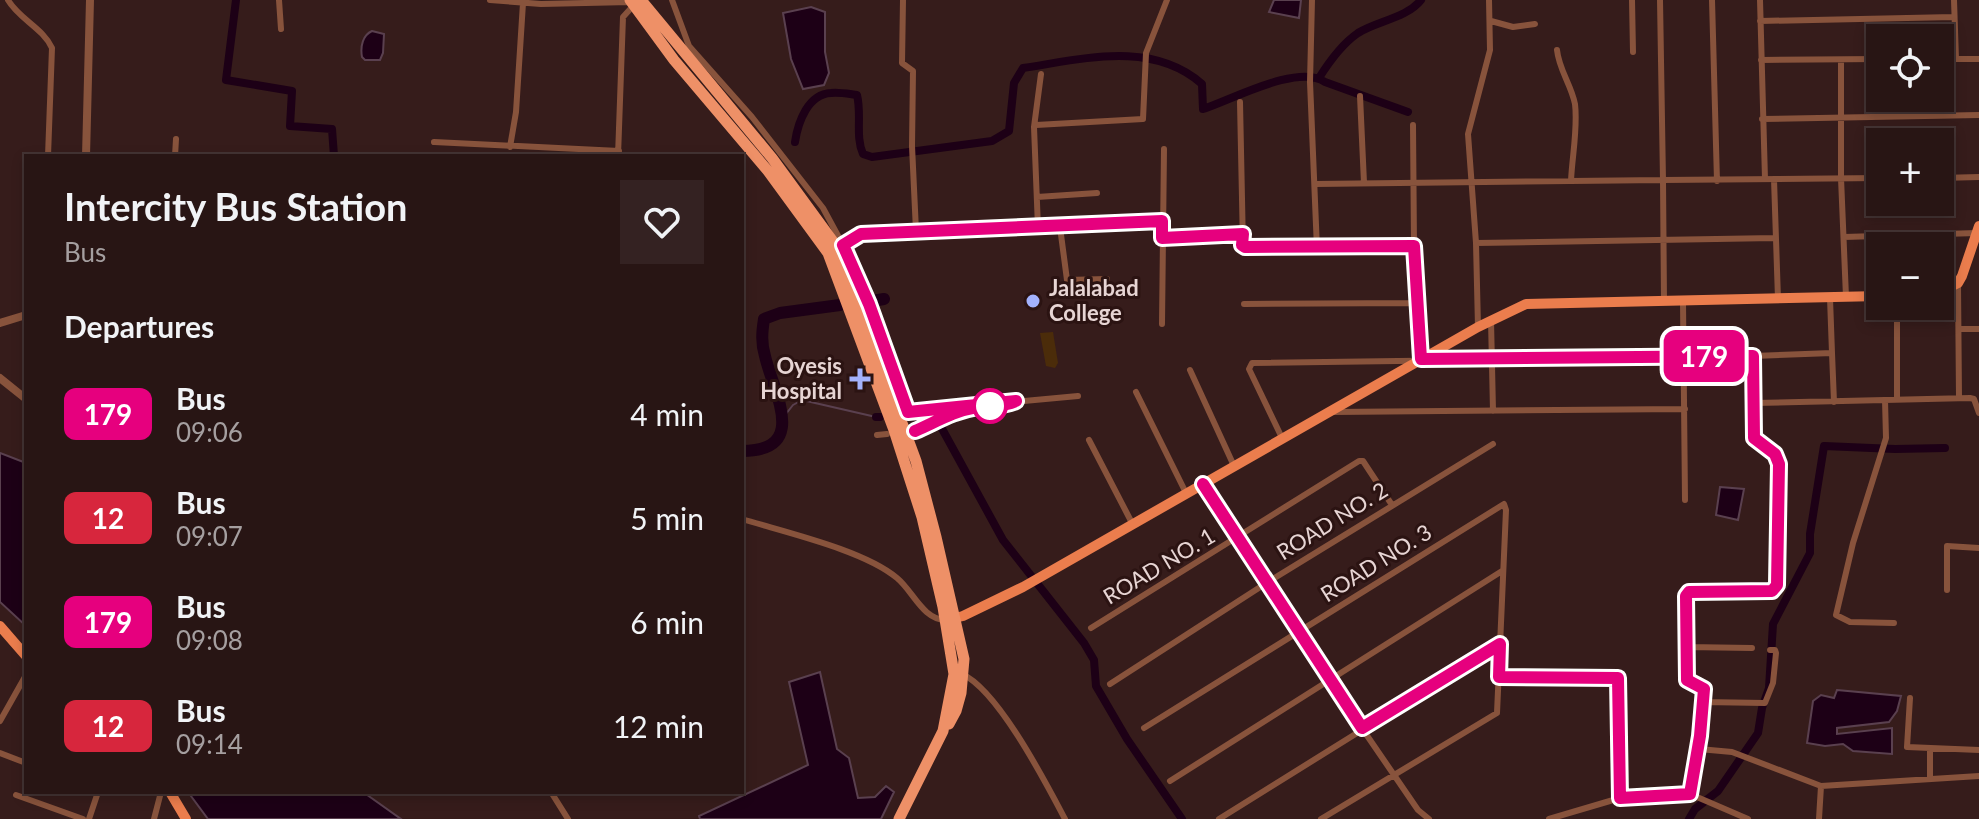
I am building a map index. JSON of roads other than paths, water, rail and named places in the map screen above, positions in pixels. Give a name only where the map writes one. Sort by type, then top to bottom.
[{"type":"highway","points":[[634,2],[772,158],[836,248],[903,412],[924,485],[959,674],[943,731],[899,819]]},
{"type":"highway","points":[[836,248],[922,517],[951,619]]},
{"type":"main road","points":[[1954,285],[1966,269],[1978,230]]},
{"type":"main road","points":[[951,619],[1023,587],[1421,359],[1526,304],[1866,296]]},
{"type":"main road","points":[[0,626],[24,654]]},
{"type":"main road","points":[[171,794],[184,819]]},
{"type":"street","points":[[8,0],[43,34],[52,48],[48,154]]},
{"type":"street","points":[[86,154],[90,0]]},
{"type":"street","points":[[279,0],[281,29]]},
{"type":"street","points":[[490,0],[523,3],[634,2]]},
{"type":"street","points":[[672,0],[689,46],[752,117],[823,208],[836,248],[861,234],[1162,221]]},
{"type":"street","points":[[903,0],[902,63],[913,71],[912,146],[916,231]]},
{"type":"street","points":[[1036,125],[1143,119],[1146,53],[1167,0]]},
{"type":"street","points":[[1312,0],[1310,82],[1317,249]]},
{"type":"street","points":[[1478,327],[1473,182],[1468,134],[1490,50],[1489,0]]},
{"type":"street","points":[[1632,0],[1633,52]]},
{"type":"street","points":[[1660,0],[1664,302]]},
{"type":"street","points":[[1712,0],[1717,181]]},
{"type":"street","points":[[1760,0],[1765,179]]},
{"type":"street","points":[[1954,0],[1956,59],[1979,59]]},
{"type":"street","points":[[434,142],[619,153],[623,17],[634,2]]},
{"type":"street","points":[[510,147],[516,112],[523,3]]},
{"type":"street","points":[[1760,21],[1954,17]]},
{"type":"street","points":[[1491,21],[1513,27],[1535,24]]},
{"type":"street","points":[[1557,50],[1559,67],[1568,82],[1575,105],[1571,181]]},
{"type":"street","points":[[1761,60],[1866,59]]},
{"type":"street","points":[[1841,60],[1841,178],[1846,297]]},
{"type":"street","points":[[1038,228],[1036,125],[1041,74]]},
{"type":"street","points":[[1360,96],[1364,183]]},
{"type":"street","points":[[1240,102],[1242,245],[1317,249],[1414,246]]},
{"type":"street","points":[[1762,119],[1979,115]]},
{"type":"street","points":[[1413,125],[1414,246],[1421,359]]},
{"type":"street","points":[[175,154],[176,139]]},
{"type":"street","points":[[1162,324],[1164,149]]},
{"type":"street","points":[[1954,178],[1979,177]]},
{"type":"street","points":[[1315,184],[1866,178]]},
{"type":"street","points":[[1774,179],[1778,299]]},
{"type":"street","points":[[1037,197],[1097,193]]},
{"type":"street","points":[[1060,227],[1067,280],[1107,279]]},
{"type":"street","points":[[1844,237],[1978,230]]},
{"type":"street","points":[[1162,238],[1243,234]]},
{"type":"street","points":[[1476,243],[1775,238]]},
{"type":"street","points":[[1958,283],[1959,398]]},
{"type":"street","points":[[1830,298],[1834,402]]},
{"type":"street","points":[[1683,302],[1685,500]]},
{"type":"street","points":[[1244,304],[1417,303]]},
{"type":"street","points":[[0,323],[24,316]]},
{"type":"street","points":[[1491,320],[1493,411]]},
{"type":"street","points":[[1897,320],[1897,399]]},
{"type":"street","points":[[1959,329],[1979,329]]},
{"type":"street","points":[[1283,440],[1249,369],[1252,363],[1832,353]]},
{"type":"street","points":[[1691,794],[1699,749],[1704,689],[1687,680],[1686,596],[1689,592],[1772,591],[1776,588],[1779,464],[1775,454],[1754,438],[1753,356]]},
{"type":"street","points":[[1190,370],[1234,466]]},
{"type":"street","points":[[0,378],[24,397]]},
{"type":"street","points":[[1136,392],[1186,493]]},
{"type":"street","points":[[903,412],[1078,396]]},
{"type":"street","points":[[1754,403],[1959,398],[1974,399],[1979,413]]},
{"type":"street","points":[[1885,400],[1886,438],[1853,543],[1836,615],[1850,622],[1894,623]]},
{"type":"street","points":[[915,431],[940,416],[976,407],[1009,405],[1016,401]]},
{"type":"street","points":[[1329,412],[1685,409]]},
{"type":"street","points":[[877,435],[887,434]]},
{"type":"street","points":[[1089,440],[1132,523]]},
{"type":"street","name":"ROAD NO. 2","points":[[1110,684],[1268,582],[1493,444]]},
{"type":"street","name":"ROAD NO. 1","points":[[1091,628],[1359,461],[1363,461],[1392,505]]},
{"type":"street","points":[[1203,484],[1362,728],[1418,810],[1429,819]]},
{"type":"street","name":"ROAD NO. 3","points":[[1144,728],[1504,504],[1503,571]]},
{"type":"street","points":[[744,520],[867,559],[897,578],[930,616],[951,619]]},
{"type":"street","points":[[1947,590],[1947,546],[1979,548]]},
{"type":"street","points":[[1321,819],[1497,713],[1503,571]]},
{"type":"street","points":[[1170,781],[1503,571]]},
{"type":"street","points":[[1219,819],[1500,644]]},
{"type":"street","points":[[1687,647],[1752,648]]},
{"type":"street","points":[[1703,702],[1763,704],[1773,683],[1772,650]]},
{"type":"street","points":[[959,674],[976,682],[1032,756],[1065,819]]},
{"type":"street","points":[[1499,677],[1618,678],[1620,798]]},
{"type":"street","points":[[0,721],[24,679]]},
{"type":"street","points":[[1910,698],[1907,747],[1979,750]]},
{"type":"street","points":[[1699,749],[1732,752],[1821,786],[1979,776]]},
{"type":"street","points":[[1930,749],[1930,778]]},
{"type":"street","points":[[0,753],[24,762]]},
{"type":"street","points":[[1819,819],[1821,786]]},
{"type":"street","points":[[16,795],[86,819],[97,794]]},
{"type":"street","points":[[154,819],[160,794]]},
{"type":"street","points":[[552,794],[568,819]]},
{"type":"street","points":[[1549,819],[1620,798],[1691,794],[1748,819]]},
{"type":"waterway","points":[[236,0],[226,80],[292,91],[290,126],[332,129],[334,154]]},
{"type":"waterway","points":[[1319,78],[1352,37],[1408,11],[1421,0]]},
{"type":"waterway","points":[[795,142],[810,104],[816,98],[834,93],[857,95],[861,147],[863,154],[872,157],[992,141],[1009,131],[1014,83],[1023,68],[1116,56],[1139,57],[1182,70],[1202,84],[1203,109],[1282,80],[1313,77],[1408,112]]},
{"type":"waterway","points":[[872,301],[884,299]]},
{"type":"waterway","points":[[744,451],[763,448],[775,441],[781,430],[779,402],[763,347],[764,319],[780,313],[840,305]]},
{"type":"waterway","points":[[782,419],[793,405],[802,400],[876,417]]},
{"type":"waterway","points":[[909,414],[925,415],[940,425],[1003,540],[1084,643],[1094,660],[1096,686],[1127,739],[1182,819]]},
{"type":"waterway","points":[[1689,819],[1695,809],[1718,791],[1758,733],[1769,688],[1773,624],[1810,553],[1810,534],[1824,446],[1945,448]]},
{"type":"place","name":"Jalalabad College","points":[[1033,301]]},
{"type":"place","name":"Oyesis Hospital","points":[[860,379]]}]
